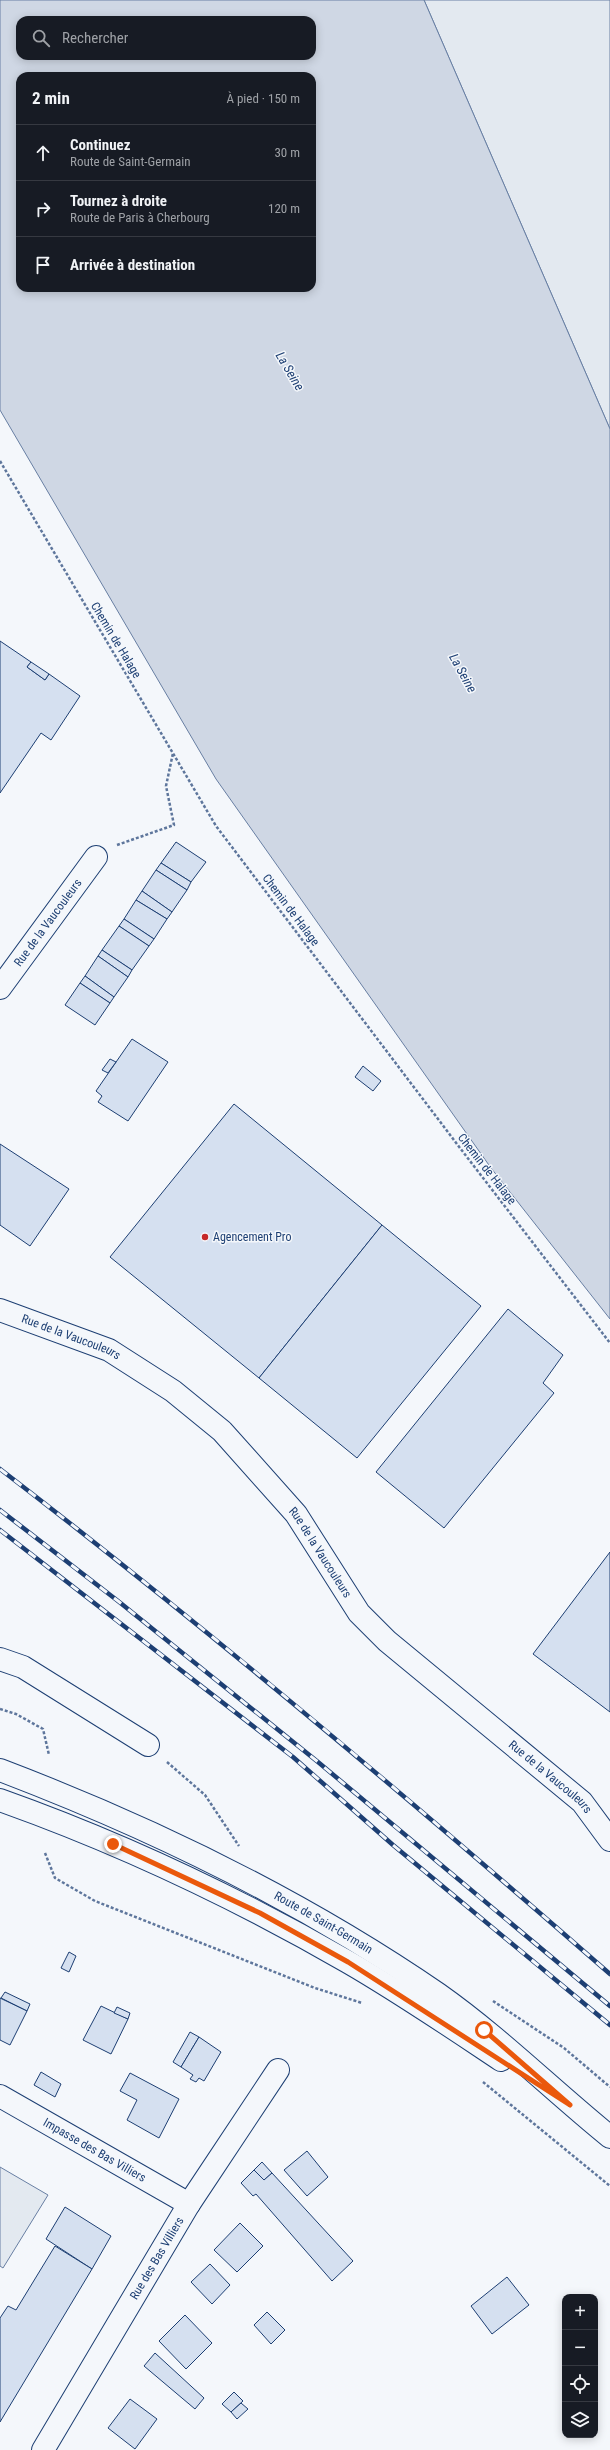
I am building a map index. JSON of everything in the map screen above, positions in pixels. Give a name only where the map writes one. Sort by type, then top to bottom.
[{"type":"street","name":"Rue de la Vaucouleurs","points":[[0,988],[96,857]]},
{"type":"street","name":"Rue de la Vaucouleurs","points":[[0,1310],[109,1350],[173,1391],[222,1430],[296,1514],[359,1613],[387,1641],[582,1802],[610,1840]]},
{"type":"street","points":[[0,1659],[23,1667],[148,1745]]},
{"type":"street","name":"Route de Saint-Germain","points":[[0,1770],[121,1818],[186,1848],[318,1919],[438,1994],[484,2030],[570,2105],[610,2137]]},
{"type":"street","points":[[0,1800],[120,1847],[260,1913],[362,1970],[570,2105]]},
{"type":"street","name":"Rue des Bas Villiers","points":[[43,2450],[189,2204],[278,2070]]},
{"type":"street","name":"Impasse des Bas Villiers","points":[[0,2096],[189,2204]]},
{"type":"path","name":"Chemin de Halage","points":[[0,461],[216,826],[610,1343]]},
{"type":"path","points":[[96,857],[119,843],[174,825],[166,786],[173,753]]},
{"type":"path","points":[[0,1709],[16,1714],[43,1730],[49,1755]]},
{"type":"path","points":[[45,1853],[55,1878],[95,1901],[315,1988],[364,2003]]},
{"type":"path","points":[[481,2080],[610,2186]]},
{"type":"shaded area","points":[[424,0],[610,0],[610,429]]},
{"type":"shaded area","points":[[0,2167],[48,2195],[3,2268],[0,2266]]},
{"type":"water","name":"La Seine","points":[[0,0],[424,0],[610,429],[610,1319],[491,1168],[216,779],[0,410]]},
{"type":"building","points":[[0,641],[31,662],[27,667],[45,680],[49,674],[80,696],[51,740],[41,733],[0,793]]},
{"type":"building","points":[[31,662],[49,674],[45,680],[27,667]]},
{"type":"building","points":[[176,842],[206,862],[191,882],[161,863]]},
{"type":"building","points":[[161,863],[191,882],[187,890],[156,870]]},
{"type":"building","points":[[156,870],[187,890],[172,912],[142,891]]},
{"type":"building","points":[[142,891],[172,912],[167,919],[136,900]]},
{"type":"building","points":[[136,900],[167,919],[154,939],[124,919]]},
{"type":"building","points":[[124,919],[154,939],[149,946],[119,926]]},
{"type":"building","points":[[119,926],[149,946],[132,970],[102,950]]},
{"type":"building","points":[[102,950],[132,970],[128,977],[98,956]]},
{"type":"building","points":[[98,956],[128,977],[114,997],[85,976]]},
{"type":"building","points":[[85,976],[114,997],[110,1003],[80,983]]},
{"type":"building","points":[[80,983],[110,1003],[95,1025],[65,1005]]},
{"type":"building","points":[[132,1039],[168,1062],[128,1121],[98,1102],[102,1096],[96,1091]]},
{"type":"building","points":[[110,1059],[116,1062],[108,1073],[102,1070]]},
{"type":"building","points":[[363,1066],[381,1081],[373,1091],[355,1077]]},
{"type":"building","points":[[234,1104],[382,1225],[259,1378],[110,1257]]},
{"type":"building","points":[[0,1144],[69,1189],[30,1246],[0,1225]]},
{"type":"building","points":[[382,1225],[481,1306],[357,1458],[259,1378]]},
{"type":"building","points":[[508,1309],[563,1355],[543,1383],[554,1393],[444,1528],[376,1472]]},
{"type":"building","points":[[610,1552],[610,1712],[533,1654]]},
{"type":"building","points":[[69,1952],[76,1956],[69,1972],[61,1968]]},
{"type":"building","points":[[5,1992],[30,2004],[27,2011],[1,1998]]},
{"type":"building","points":[[0,1998],[27,2011],[10,2045],[0,2040]]},
{"type":"building","points":[[101,2006],[128,2019],[111,2054],[83,2040]]},
{"type":"building","points":[[117,2007],[130,2013],[128,2019],[114,2013]]},
{"type":"building","points":[[190,2032],[199,2037],[181,2067],[173,2062]]},
{"type":"building","points":[[199,2037],[221,2052],[204,2081],[199,2078],[196,2082],[190,2079],[193,2075],[181,2067]]},
{"type":"building","points":[[41,2072],[61,2084],[55,2097],[34,2085]]},
{"type":"building","points":[[130,2073],[179,2099],[159,2138],[127,2120],[137,2100],[120,2091]]},
{"type":"building","points":[[307,2151],[328,2177],[307,2196],[284,2170]]},
{"type":"building","points":[[262,2162],[272,2173],[264,2180],[254,2170]]},
{"type":"building","points":[[254,2170],[264,2180],[272,2173],[353,2261],[332,2281],[256,2194],[253,2196],[241,2183]]},
{"type":"building","points":[[65,2207],[111,2236],[92,2269],[46,2239]]},
{"type":"building","points":[[240,2223],[263,2246],[237,2272],[214,2250]]},
{"type":"building","points":[[55,2246],[92,2269],[0,2422],[0,2318],[8,2306],[16,2310]]},
{"type":"building","points":[[210,2264],[230,2285],[212,2304],[191,2282]]},
{"type":"building","points":[[507,2277],[529,2305],[492,2334],[471,2306]]},
{"type":"building","points":[[267,2312],[285,2330],[271,2344],[254,2325]]},
{"type":"building","points":[[185,2315],[212,2343],[186,2369],[159,2341]]},
{"type":"building","points":[[155,2353],[204,2398],[195,2409],[144,2366]]},
{"type":"building","points":[[234,2392],[243,2401],[231,2412],[222,2404]]},
{"type":"building","points":[[130,2399],[157,2419],[135,2449],[108,2428]]},
{"type":"building","points":[[241,2403],[248,2409],[237,2419],[231,2412]]},
{"type":"railway","points":[[0,1469],[156,1591],[233,1654],[385,1780],[610,1974]]},
{"type":"railway","points":[[0,1510],[118,1601],[318,1762],[610,2006]]},
{"type":"railway","points":[[0,1530],[293,1757],[393,1845],[610,2025]]},
{"type":"place","name":"Agencement Pro","points":[[205,1237]]},
{"type":"route","points":[[113,1844],[174,1871],[260,1913],[348,1962],[416,2004],[570,2105],[484,2030]]}]
